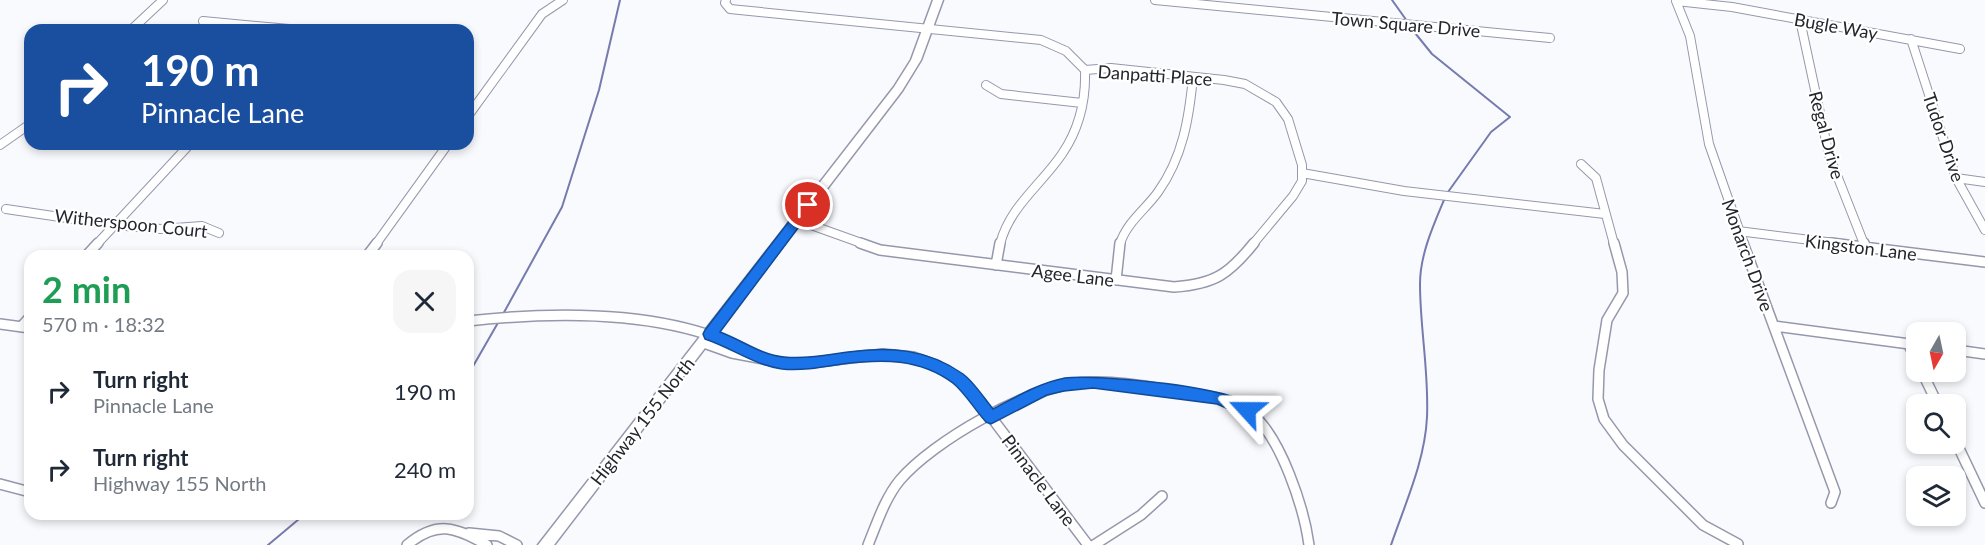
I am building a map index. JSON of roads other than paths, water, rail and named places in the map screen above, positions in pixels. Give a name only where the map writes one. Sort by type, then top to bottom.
[{"type":"main road","name":"Highway 155 North","points":[[545,545],[707,339],[905,80],[920,50],[938,0]]},
{"type":"street","points":[[137,24],[163,0]]},
{"type":"street","points":[[474,108],[543,14],[563,0]]},
{"type":"street","name":"Danpatti Place","points":[[726,0],[725,3],[730,9],[1041,40],[1059,46],[1076,58],[1085,70],[1111,68],[1245,84],[1276,102],[1288,119],[1297,144],[1302,173]]},
{"type":"street","name":"Town Square Drive","points":[[1155,0],[1550,38]]},
{"type":"street","name":"Bugle Way","points":[[1676,1],[1722,6],[1911,39],[1960,50]]},
{"type":"street","name":"Monarch Drive","points":[[1676,1],[1690,36],[1709,144],[1738,231],[1835,492],[1831,503]]},
{"type":"street","name":"Regal Drive","points":[[1800,20],[1828,155],[1866,248]]},
{"type":"street","points":[[203,21],[234,24]]},
{"type":"street","name":"Tudor Drive","points":[[1911,39],[1956,178],[1985,230]]},
{"type":"street","points":[[996,265],[1001,238],[1009,220],[1021,201],[1058,160],[1073,136],[1086,83],[1085,70]]},
{"type":"street","points":[[1116,280],[1118,251],[1123,234],[1158,192],[1173,167],[1184,139],[1190,110],[1193,76]]},
{"type":"street","points":[[986,85],[1001,94],[1082,103]]},
{"type":"street","points":[[0,145],[24,128]]},
{"type":"street","points":[[91,250],[184,150]]},
{"type":"street","points":[[371,250],[444,150]]},
{"type":"street","points":[[1581,164],[1596,178],[1622,272],[1623,293],[1607,320],[1599,370],[1598,399],[1604,419],[1623,445],[1703,525],[1738,544]]},
{"type":"street","points":[[1302,173],[1404,191],[1605,214]]},
{"type":"street","name":"Agee Lane","points":[[797,220],[880,250],[1174,287],[1199,285],[1220,277],[1236,265],[1293,196],[1302,181],[1302,173]]},
{"type":"street","points":[[1956,178],[1985,182]]},
{"type":"street","name":"Witherspoon Court","points":[[6,209],[114,225],[161,229],[202,226],[219,233]]},
{"type":"street","name":"Kingston Lane","points":[[1738,231],[1985,262]]},
{"type":"street","name":"Pinnacle Lane","points":[[474,320],[536,314],[568,313],[612,316],[707,339],[732,353],[799,364],[874,354],[913,357],[938,366],[959,379],[991,417],[1088,545]]},
{"type":"street","points":[[0,324],[24,328]]},
{"type":"street","points":[[1774,326],[1906,344]]},
{"type":"street","points":[[1966,351],[1985,354]]},
{"type":"street","points":[[868,545],[891,494],[912,466],[936,448],[1044,390],[1084,382],[1110,383],[1175,392],[1234,403],[1260,422],[1272,439],[1304,518],[1309,545]]},
{"type":"street","points":[[1962,454],[1985,503]]},
{"type":"street","points":[[0,484],[24,490]]},
{"type":"street","points":[[1094,545],[1141,515],[1162,496]]},
{"type":"street","points":[[407,545],[421,533],[436,527],[452,528],[487,545]]},
{"type":"street","points":[[466,533],[499,536],[517,545]]},
{"type":"waterway","points":[[502,316],[562,207],[599,90],[620,0]]},
{"type":"waterway","points":[[1392,0],[1407,21]]},
{"type":"waterway","points":[[1411,28],[1432,54],[1510,117],[1491,132],[1448,192]]},
{"type":"waterway","points":[[1391,545],[1414,482],[1425,433],[1426,367],[1420,284],[1422,262],[1444,200]]},
{"type":"waterway","points":[[474,365],[499,321]]},
{"type":"waterway","points":[[268,545],[298,520]]}]
